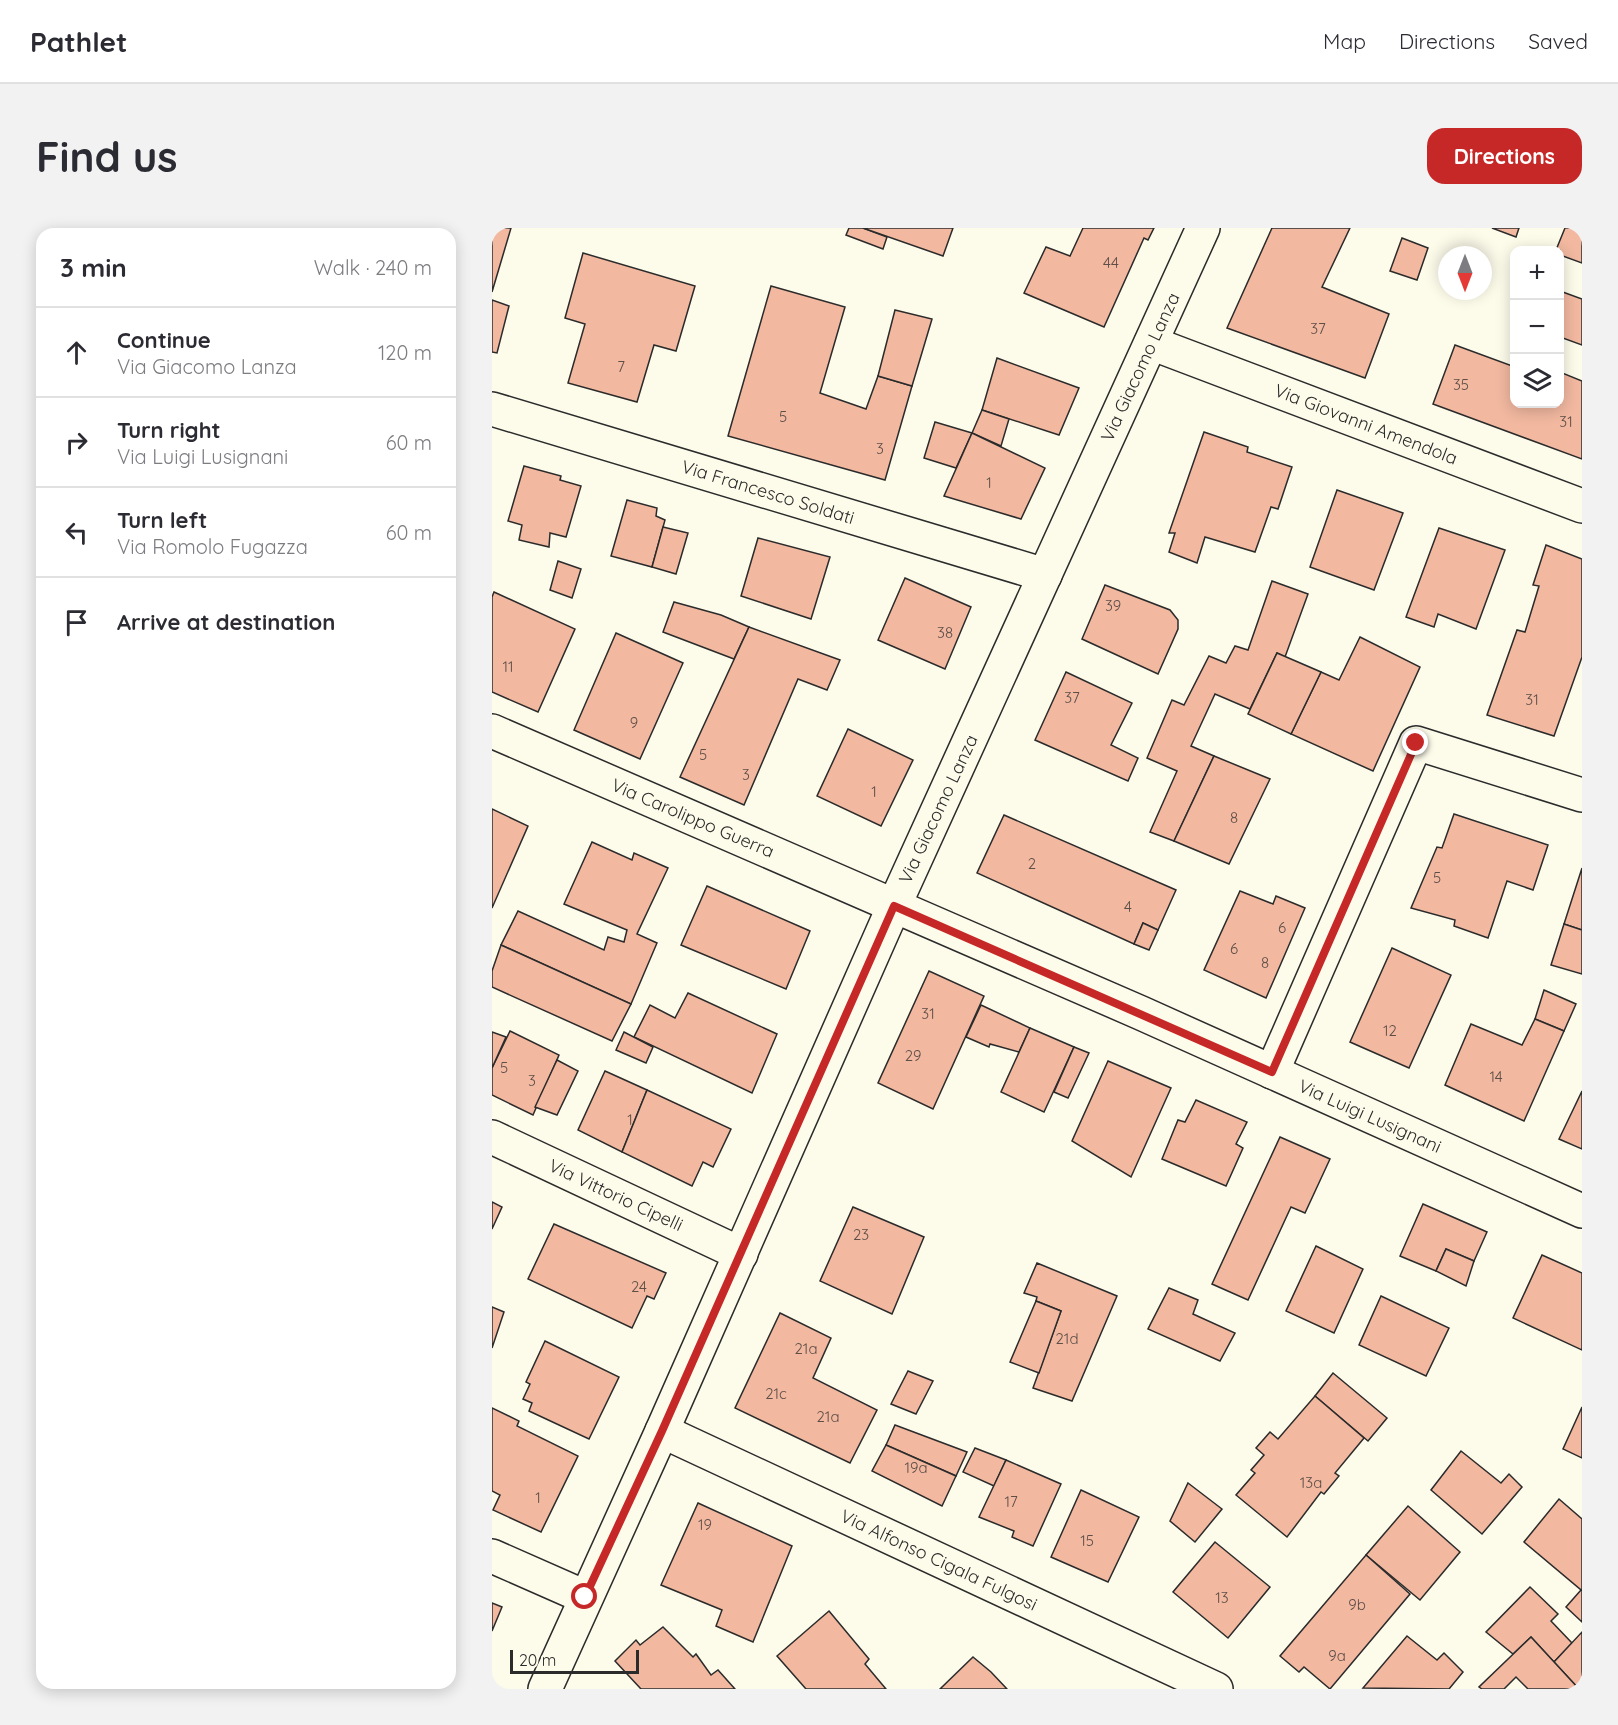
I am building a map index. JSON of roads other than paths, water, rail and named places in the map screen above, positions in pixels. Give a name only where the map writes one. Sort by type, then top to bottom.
[{"type":"street","name":"Via Giacomo Lanza","points":[[545,1689],[741,1254],[894,906],[1203,228]]},
{"type":"street","name":"Via Giovanni Amendola","points":[[1151,343],[1582,506]]},
{"type":"street","name":"Via Francesco Soldati","points":[[492,409],[1045,575]]},
{"type":"street","name":"Via Carolippo Guerra","points":[[492,731],[894,906]]},
{"type":"street","points":[[1272,1072],[1416,743],[1582,795]]},
{"type":"street","name":"Via Luigi Lusignani","points":[[894,906],[1582,1211]]},
{"type":"street","name":"Via Vittorio Cipelli","points":[[492,1137],[741,1254]]},
{"type":"street","name":"Via Alfonso Cigala Fulgosi","points":[[662,1431],[1216,1689]]},
{"type":"street","points":[[492,1556],[585,1597]]}]
